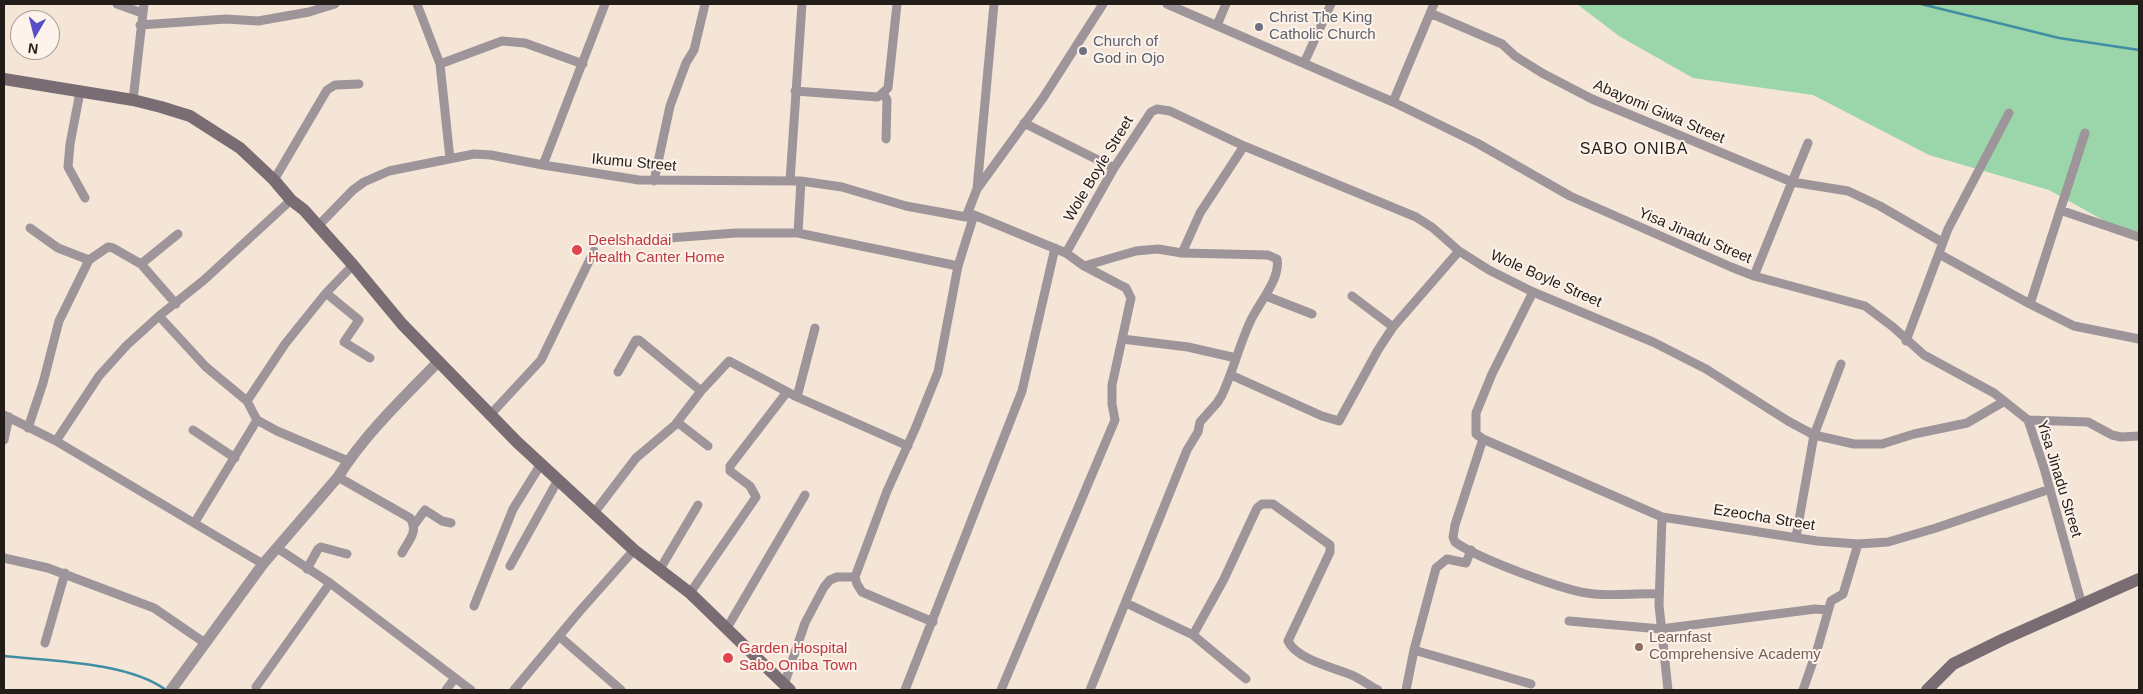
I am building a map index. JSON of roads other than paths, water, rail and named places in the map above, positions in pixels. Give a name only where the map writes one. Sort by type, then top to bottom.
[{"type":"main road","points":[[4,79],[133,100],[190,116],[240,148],[274,180],[291,200],[304,210],[402,324],[490,415],[634,550],[690,593],[787,688]]},
{"type":"main road","points":[[1927,690],[1953,664],[2004,639],[2139,579]]},
{"type":"street","points":[[118,4],[143,8],[133,100]]},
{"type":"street","points":[[140,25],[226,19],[258,21],[309,12],[335,4]]},
{"type":"street","points":[[417,4],[440,64],[450,159]]},
{"type":"street","points":[[543,165],[605,4]]},
{"type":"street","points":[[654,181],[670,106],[686,62],[694,50],[705,4]]},
{"type":"street","points":[[790,181],[802,4]]},
{"type":"street","points":[[795,91],[878,97],[884,94],[888,88],[897,4]]},
{"type":"street","points":[[933,622],[862,592],[856,584],[855,577],[887,491],[908,446],[938,372],[958,266],[977,189],[994,4]]},
{"type":"street","points":[[977,189],[1043,98],[1103,4]]},
{"type":"street","name":"Yisa Jinadu Street","points":[[1167,4],[1393,102],[1477,143],[1570,196],[1731,267],[1754,276],[1865,306],[1893,327],[1906,341],[1924,355],[1994,393],[2028,420],[2050,489],[2082,605]]},
{"type":"street","points":[[1217,25],[1226,4]]},
{"type":"street","points":[[1304,63],[1331,4]]},
{"type":"street","points":[[1393,102],[1434,4]]},
{"type":"street","name":"Abayomi Giwa Street","points":[[1430,13],[1502,44],[1515,56],[1542,73],[1592,99],[1792,182],[1848,192],[1880,206],[1942,242]]},
{"type":"street","points":[[440,64],[502,41],[525,43],[583,64]]},
{"type":"street","points":[[274,180],[327,90],[335,85],[359,84]]},
{"type":"street","points":[[80,92],[70,144],[68,167],[85,198]]},
{"type":"street","points":[[884,94],[887,100],[886,139]]},
{"type":"street","name":"Wole Boyle Street","points":[[1066,253],[1114,168],[1150,112],[1157,108],[1170,111],[1244,146],[1416,217],[1433,228],[1459,251],[1489,270],[1533,292],[1652,342],[1706,369],[1788,421],[1814,435],[1854,444],[1882,444],[1914,434],[1967,423],[2004,402]]},
{"type":"street","points":[[1906,341],[1942,242],[2009,113]]},
{"type":"street","points":[[1024,123],[1114,168]]},
{"type":"street","points":[[2030,304],[2085,133]]},
{"type":"street","points":[[1754,276],[1808,143]]},
{"type":"street","points":[[1182,253],[1200,213],[1244,146]]},
{"type":"street","name":"Ikumu Street","points":[[318,226],[353,190],[364,182],[389,171],[474,154],[491,154],[543,165],[639,180],[801,181],[842,187],[906,206],[970,216],[1066,253],[1084,266],[1126,288],[1129,292],[1131,298],[1122,339]]},
{"type":"street","points":[[798,233],[801,181]]},
{"type":"street","points":[[56,441],[99,376],[127,345],[159,316],[176,304],[291,200]]},
{"type":"street","points":[[2060,210],[2139,237]]},
{"type":"street","points":[[30,228],[58,248],[89,260]]},
{"type":"street","points":[[669,238],[736,233],[798,233],[958,266]]},
{"type":"street","points":[[140,264],[178,234]]},
{"type":"street","points":[[28,428],[44,383],[59,321],[89,260],[108,247],[113,248],[140,264],[176,304]]},
{"type":"street","points":[[906,690],[1022,391],[1055,248]]},
{"type":"street","points":[[1084,266],[1136,250],[1158,248],[1182,253],[1268,255],[1278,259],[1279,266],[1266,296],[1250,321],[1231,375],[1218,403],[1199,427],[1181,465],[1090,690]]},
{"type":"street","points":[[490,415],[541,360],[594,251]]},
{"type":"street","points":[[1231,375],[1322,416],[1338,421],[1393,327],[1459,251]]},
{"type":"street","points":[[1939,254],[2074,326],[2139,339]]},
{"type":"street","points":[[247,401],[285,344],[326,293],[353,265]]},
{"type":"street","points":[[1533,292],[1492,374],[1476,413],[1476,434],[1482,439],[1455,525],[1453,538],[1455,542],[1471,551],[1548,581],[1593,594],[1659,598]]},
{"type":"street","points":[[326,293],[359,320],[344,342],[370,358]]},
{"type":"street","points":[[1266,296],[1312,314]]},
{"type":"street","points":[[1352,296],[1393,327]]},
{"type":"street","points":[[159,316],[206,367],[247,401],[257,420],[277,431],[348,461]]},
{"type":"street","points":[[797,396],[815,328]]},
{"type":"street","points":[[1001,690],[1112,428],[1114,415],[1112,385],[1122,339],[1188,347],[1236,358]]},
{"type":"street","points":[[618,372],[636,340],[639,340],[700,391]]},
{"type":"street","points":[[174,687],[263,564],[338,477],[348,461],[386,416],[439,361]]},
{"type":"street","points":[[594,513],[636,458],[677,422],[700,391],[728,361],[787,392],[908,446]]},
{"type":"street","points":[[1796,537],[1814,435],[1841,364]]},
{"type":"street","points":[[690,593],[756,497],[750,486],[730,471],[730,466],[787,392]]},
{"type":"street","points":[[4,440],[6,416],[56,441],[263,564]]},
{"type":"street","points":[[195,522],[257,420]]},
{"type":"street","points":[[2028,420],[2088,422],[2112,435],[2121,437],[2139,436]]},
{"type":"street","points":[[677,422],[708,446]]},
{"type":"street","points":[[193,430],[235,458]]},
{"type":"street","name":"Ezeocha Street","points":[[1482,439],[1662,517],[1796,537],[1858,544],[1888,542],[2050,489]]},
{"type":"street","points":[[474,606],[512,509],[541,464]]},
{"type":"street","points":[[338,477],[410,518],[415,531],[402,553]]},
{"type":"street","points":[[510,566],[558,480]]},
{"type":"street","points":[[727,628],[805,495]]},
{"type":"street","points":[[1193,634],[1224,579],[1256,508],[1262,504],[1273,504],[1330,545],[1330,552],[1288,641],[1290,646],[1314,661],[1354,676],[1378,690]]},
{"type":"street","points":[[660,569],[698,505]]},
{"type":"street","points":[[414,525],[424,510],[442,521],[451,523]]},
{"type":"street","points":[[1662,517],[1659,598],[1668,690]]},
{"type":"street","points":[[1569,620],[1661,629],[1829,606],[1843,594],[1858,544]]},
{"type":"street","points":[[307,569],[321,547],[347,554]]},
{"type":"street","points":[[277,548],[330,583],[471,690]]},
{"type":"street","points":[[514,690],[634,550]]},
{"type":"street","points":[[1406,690],[1414,650],[1436,568],[1447,559],[1466,563],[1471,551]]},
{"type":"street","points":[[4,558],[48,568],[154,608],[205,643]]},
{"type":"street","points":[[45,643],[65,574]]},
{"type":"street","points":[[787,688],[805,623],[824,586],[830,580],[837,577],[855,577]]},
{"type":"street","points":[[256,687],[330,583]]},
{"type":"street","points":[[1126,603],[1193,634],[1246,678]]},
{"type":"street","points":[[1803,690],[1818,650],[1829,606]]},
{"type":"street","points":[[559,636],[621,690]]},
{"type":"street","points":[[1414,650],[1531,684]]},
{"type":"street","points":[[446,690],[455,678]]},
{"type":"waterway","points":[[1921,4],[2059,38],[2139,50]]},
{"type":"waterway","points":[[4,656],[110,668],[150,681],[166,690]]},
{"type":"place","name":"Christ The King Catholic Church","points":[[1259,27]]},
{"type":"place","name":"Church of God in Ojo","points":[[1083,51]]},
{"type":"place","name":"Deelshaddai Health Canter Home","points":[[577,250]]},
{"type":"place","name":"Learnfast Comprehensive Academy","points":[[1639,647]]},
{"type":"place","name":"Garden Hospital Sabo Oniba Town","points":[[728,658]]},
{"type":"district","name":"SABO ONIBA","points":[[1634,150]]}]
